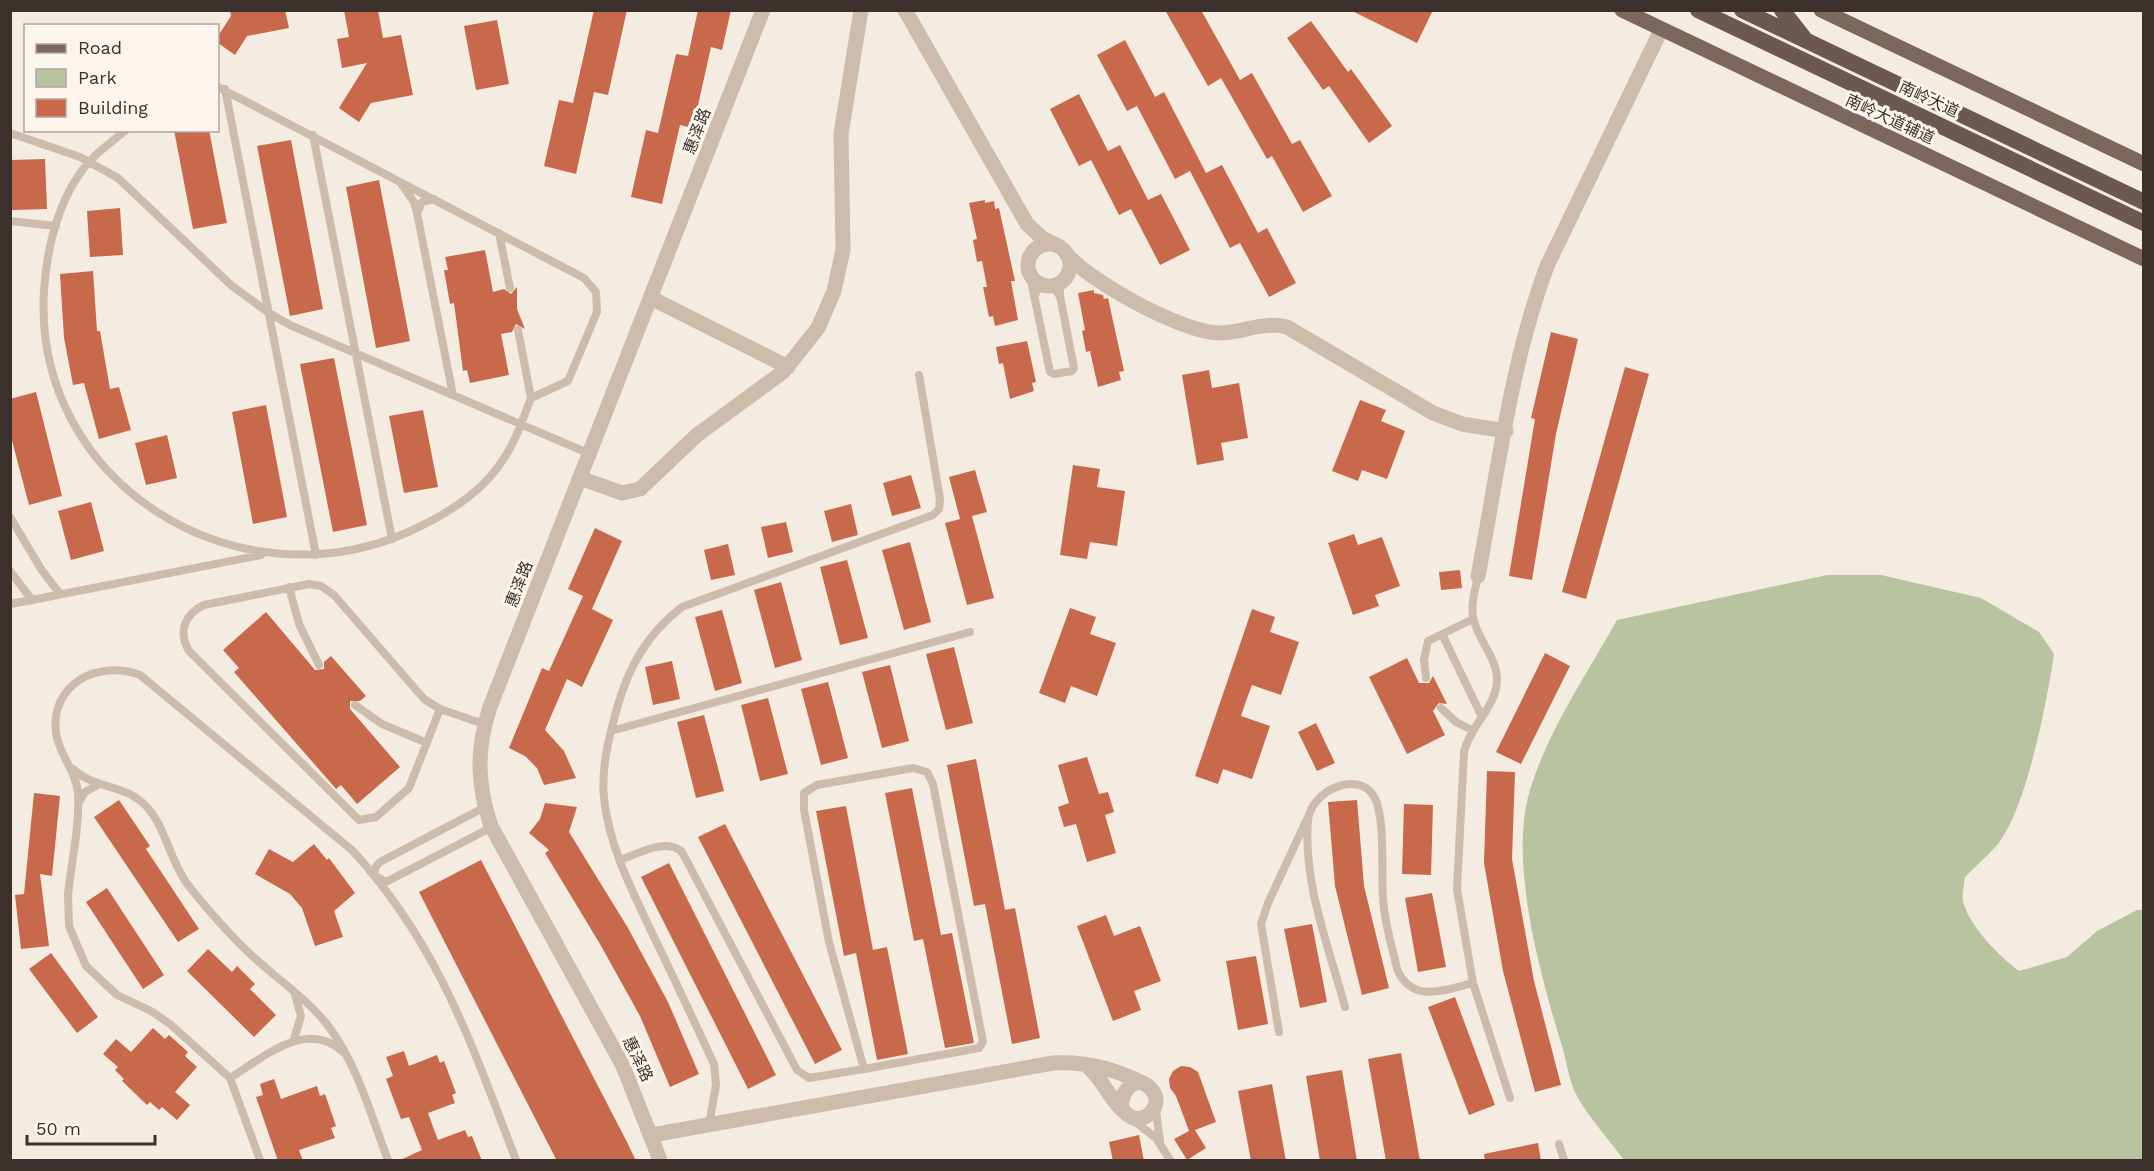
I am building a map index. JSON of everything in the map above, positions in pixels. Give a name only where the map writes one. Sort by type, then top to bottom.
[{"type":"highway","name":"南岭大道","points":[[1698,10],[2144,223]]},
{"type":"highway","name":"南岭大道","points":[[1742,10],[2144,202]]},
{"type":"highway","points":[[1782,10],[1807,41]]},
{"type":"main road","name":"南岭大道辅道","points":[[1622,10],[2144,260]]},
{"type":"main road","points":[[1821,10],[2144,164]]},
{"type":"street","name":"惠泽路","points":[[660,1161],[652,1135],[623,1066],[492,827],[485,807],[479,760],[484,724],[763,10]]},
{"type":"street","points":[[580,478],[622,493],[640,489],[697,435],[788,367],[818,328],[834,291],[839,271],[843,229],[840,180],[841,134],[861,10]]},
{"type":"street","points":[[905,10],[1027,224],[1042,238],[1063,250],[1070,265],[1065,278],[1060,283],[1047,286],[1035,281],[1029,265],[1030,244],[1027,224]]},
{"type":"street","points":[[1478,576],[1525,334],[1547,266],[1661,30]]},
{"type":"street","points":[[1029,265],[1040,246],[1054,244],[1090,276],[1194,330],[1218,333],[1259,325],[1287,327],[1432,413],[1462,424],[1506,431]]},
{"type":"street","points":[[1065,278],[1079,274],[1090,276]]},
{"type":"street","points":[[651,297],[788,367]]},
{"type":"street","points":[[652,1135],[1053,1063],[1086,1065],[1111,1069],[1143,1083],[1152,1089],[1156,1099],[1154,1110],[1146,1117],[1137,1119],[1125,1112],[1094,1071],[1086,1065]]},
{"type":"street","points":[[1125,1112],[1120,1099],[1124,1091],[1132,1084],[1143,1083]]},
{"type":"lane","points":[[221,88],[589,282],[598,299],[597,312],[570,378],[561,386],[531,398]]},
{"type":"lane","points":[[221,88],[316,555]]},
{"type":"lane","points":[[124,132],[90,160],[71,188],[56,226],[45,276],[45,328],[54,378],[74,425],[104,467],[140,502],[184,529],[230,546],[290,555]]},
{"type":"lane","points":[[10,133],[90,160],[131,188],[231,285],[268,313],[356,354],[590,454]]},
{"type":"lane","points":[[314,135],[392,539]]},
{"type":"lane","points":[[394,178],[409,193],[417,213],[453,395]]},
{"type":"lane","points":[[417,213],[422,202],[434,199]]},
{"type":"lane","points":[[10,221],[56,226]]},
{"type":"lane","points":[[499,234],[510,288]]},
{"type":"lane","points":[[1029,265],[1035,298],[1050,372],[1056,374],[1072,371],[1074,368],[1060,296],[1055,289],[1047,286],[1037,289],[1035,298]]},
{"type":"lane","points":[[1060,296],[1065,278]]},
{"type":"lane","points":[[10,604],[259,555],[316,555],[359,548],[392,539],[439,516],[481,484],[499,466],[513,444],[531,398],[518,330]]},
{"type":"lane","points":[[709,1125],[716,1085],[714,1064],[620,861],[608,822],[604,796],[611,731],[634,661],[663,622],[682,607],[933,514],[939,509],[919,375]]},
{"type":"lane","points":[[10,517],[41,569],[60,594]]},
{"type":"lane","points":[[229,560],[235,553],[230,546]]},
{"type":"lane","points":[[10,570],[32,600]]},
{"type":"lane","points":[[1478,576],[1473,600],[1473,619],[1497,675],[1494,695],[1472,730],[1464,752],[1457,889],[1473,983],[1510,1098]]},
{"type":"lane","points":[[440,709],[415,776],[405,792],[376,817],[359,820],[189,651],[183,639],[184,625],[197,608],[289,587],[315,584],[328,590],[424,699],[440,709],[484,724]]},
{"type":"lane","points":[[289,587],[306,642],[320,665]]},
{"type":"lane","points":[[1426,678],[1424,660],[1426,644],[1473,619]]},
{"type":"lane","points":[[611,731],[970,632]]},
{"type":"lane","points":[[1442,634],[1481,715]]},
{"type":"lane","points":[[260,1161],[230,1078],[161,1017],[105,987],[86,966],[79,954],[71,933],[67,910],[78,803],[77,785],[59,746],[56,723],[58,711],[68,691],[76,682],[95,671],[106,669],[129,671],[140,675],[369,864],[380,862],[485,807]]},
{"type":"lane","points":[[355,705],[382,724],[427,743]]},
{"type":"lane","points":[[1441,708],[1456,722],[1472,730]]},
{"type":"lane","points":[[68,764],[80,776],[99,785],[124,791],[144,804],[158,822],[173,862],[188,884],[238,942],[329,1026],[347,1056],[388,1161]]},
{"type":"lane","points":[[620,861],[664,845],[677,847],[797,1070],[809,1078],[864,1069],[980,1048],[983,1042],[933,784],[927,772],[921,769],[817,785],[804,793],[804,810],[829,942],[864,1069]]},
{"type":"lane","points":[[78,803],[85,792],[99,785]]},
{"type":"lane","points":[[1279,1032],[1261,924],[1268,903],[1319,797],[1337,786],[1356,785],[1371,792],[1379,813],[1383,902],[1401,979],[1417,992],[1427,993],[1473,983]]},
{"type":"lane","points":[[1308,818],[1312,888],[1345,1007]]},
{"type":"lane","points":[[380,862],[374,872],[378,879],[391,880],[492,827]]},
{"type":"lane","points":[[360,858],[418,935],[450,994],[516,1161]]},
{"type":"lane","points":[[388,893],[387,885],[391,880]]},
{"type":"lane","points":[[292,990],[302,1016],[294,1039]]},
{"type":"lane","points":[[230,1078],[294,1039],[322,1040],[347,1056]]},
{"type":"lane","points":[[1156,1099],[1156,1128],[1163,1149]]},
{"type":"lane","points":[[1125,1112],[1148,1131],[1170,1160]]},
{"type":"lane","points":[[1559,1144],[1564,1161]]},
{"type":"green space","points":[[1827,575],[1881,575],[1981,598],[2039,632],[2054,654],[2041,725],[2018,805],[1998,844],[1965,877],[1963,901],[1978,930],[2003,958],[2019,971],[2067,957],[2097,931],[2137,910],[2143,910],[2143,1160],[1624,1160],[1578,1098],[1570,1079],[1545,987],[1525,884],[1524,819],[1530,790],[1547,746],[1617,620]]},
{"type":"building","points":[[230,10],[285,10],[289,28],[247,36],[235,55],[219,44],[219,34],[231,16]]},
{"type":"building","points":[[344,10],[378,10],[383,38],[401,35],[413,95],[371,103],[359,122],[339,108],[367,63],[342,68],[337,39],[349,37]]},
{"type":"building","points":[[594,10],[627,10],[608,95],[594,92],[576,174],[544,166],[559,100],[573,103]]},
{"type":"building","points":[[698,10],[731,10],[722,50],[711,47],[693,128],[680,125],[662,204],[631,197],[646,130],[658,133],[676,54],[688,56]]},
{"type":"building","points":[[1165,10],[1201,10],[1240,80],[1252,73],[1292,144],[1300,140],[1332,196],[1303,212],[1272,156],[1267,159],[1221,78],[1208,86]]},
{"type":"building","points":[[1350,10],[1433,10],[1417,43]]},
{"type":"building","points":[[497,20],[509,84],[476,90],[464,26]]},
{"type":"building","points":[[1311,21],[1348,72],[1351,69],[1392,126],[1369,143],[1329,86],[1323,90],[1287,38]]},
{"type":"building","points":[[1125,40],[1155,97],[1164,92],[1206,173],[1222,165],[1258,233],[1267,228],[1296,283],[1269,297],[1240,243],[1230,248],[1190,171],[1175,179],[1137,106],[1127,111],[1097,55]]},
{"type":"building","points":[[1079,94],[1108,151],[1120,145],[1148,200],[1161,194],[1190,250],[1160,265],[1131,209],[1119,215],[1091,160],[1079,166],[1050,109]]},
{"type":"building","points":[[174,132],[209,132],[227,223],[193,229]]},
{"type":"building","points":[[291,140],[323,309],[290,316],[257,146]]},
{"type":"building","points":[[45,159],[47,209],[12,210],[11,160]]},
{"type":"building","points":[[379,180],[410,341],[376,348],[346,187]]},
{"type":"building","points":[[985,200],[985,203],[994,201],[995,209],[999,208],[1015,281],[1011,281],[1018,320],[995,326],[993,316],[989,317],[983,287],[987,287],[982,261],[977,262],[973,240],[977,239],[969,203]]},
{"type":"building","points":[[120,208],[123,255],[90,257],[87,211]]},
{"type":"building","points":[[485,250],[493,292],[504,289],[511,294],[517,287],[517,309],[525,329],[516,324],[512,332],[501,334],[509,375],[470,383],[467,370],[463,371],[454,303],[450,304],[444,270],[448,270],[445,257]]},
{"type":"building","points":[[93,271],[97,331],[100,331],[110,389],[119,387],[131,430],[99,439],[84,383],[73,385],[64,338],[60,274]]},
{"type":"building","points":[[1094,290],[1094,293],[1103,295],[1104,299],[1108,298],[1124,371],[1119,372],[1121,380],[1098,387],[1090,351],[1086,352],[1082,331],[1085,330],[1078,293]]},
{"type":"building","points":[[1551,332],[1578,339],[1556,434],[1532,580],[1509,576],[1535,419],[1531,418]]},
{"type":"building","points":[[1027,341],[1036,382],[1032,383],[1034,391],[1010,399],[1003,363],[999,364],[996,347]]},
{"type":"building","points":[[334,358],[367,525],[333,532],[300,364]]},
{"type":"building","points":[[1625,367],[1649,374],[1586,599],[1562,592]]},
{"type":"building","points":[[1209,370],[1212,388],[1239,383],[1248,438],[1221,443],[1224,460],[1197,465],[1182,375]]},
{"type":"building","points":[[36,392],[62,496],[29,505],[10,433],[10,399]]},
{"type":"building","points":[[1360,400],[1386,410],[1381,421],[1405,431],[1387,479],[1362,470],[1358,481],[1332,471]]},
{"type":"building","points":[[266,405],[287,517],[253,524],[232,412]]},
{"type":"building","points":[[423,410],[438,487],[404,493],[389,416]]},
{"type":"building","points":[[167,435],[177,478],[146,485],[135,443]]},
{"type":"building","points":[[1073,465],[1100,469],[1097,487],[1125,491],[1117,546],[1090,542],[1087,559],[1060,555]]},
{"type":"building","points":[[975,470],[987,512],[972,516],[994,598],[967,605],[945,523],[960,519],[949,477]]},
{"type":"building","points":[[911,475],[921,508],[892,516],[883,483]]},
{"type":"building","points":[[91,502],[104,551],[71,560],[58,511]]},
{"type":"building","points":[[851,504],[858,535],[832,542],[824,511]]},
{"type":"building","points":[[786,522],[793,552],[768,558],[761,527]]},
{"type":"building","points":[[595,528],[622,541],[592,609],[613,620],[582,687],[567,679],[545,730],[564,751],[576,778],[544,785],[537,768],[525,756],[509,748],[542,668],[549,671],[583,596],[568,589]]},
{"type":"building","points":[[1354,534],[1358,545],[1382,537],[1400,586],[1375,595],[1379,606],[1353,615],[1328,543]]},
{"type":"building","points":[[910,542],[931,622],[904,630],[882,550]]},
{"type":"building","points":[[728,544],[735,575],[711,580],[704,550]]},
{"type":"building","points":[[847,560],[868,638],[840,645],[820,567]]},
{"type":"building","points":[[1460,570],[1462,588],[1441,590],[1439,572]]},
{"type":"building","points":[[781,582],[802,660],[775,668],[754,590]]},
{"type":"building","points":[[1070,608],[1096,617],[1090,634],[1116,643],[1097,696],[1071,686],[1065,703],[1039,693]]},
{"type":"building","points":[[1252,609],[1275,617],[1270,632],[1299,642],[1281,695],[1252,685],[1246,701],[1241,716],[1270,726],[1252,779],[1223,769],[1218,784],[1195,776]]},
{"type":"building","points":[[722,610],[742,683],[715,691],[695,617]]},
{"type":"building","points":[[266,612],[315,670],[324,669],[324,662],[331,656],[366,696],[360,701],[350,701],[350,709],[400,767],[357,804],[341,785],[336,789],[234,672],[239,668],[223,650]]},
{"type":"building","points":[[954,647],[973,723],[946,730],[926,654]]},
{"type":"building","points":[[1545,653],[1570,666],[1521,764],[1496,752]]},
{"type":"building","points":[[1407,658],[1419,683],[1429,683],[1433,676],[1447,704],[1439,703],[1433,711],[1445,735],[1407,754],[1369,677]]},
{"type":"building","points":[[672,661],[680,699],[653,705],[645,667]]},
{"type":"building","points":[[890,665],[909,741],[882,748],[862,672]]},
{"type":"building","points":[[828,682],[848,758],[821,765],[801,689]]},
{"type":"building","points":[[768,698],[788,774],[760,781],[741,705]]},
{"type":"building","points":[[704,715],[724,791],[696,798],[677,722]]},
{"type":"building","points":[[1316,723],[1335,763],[1317,771],[1298,732]]},
{"type":"building","points":[[1087,757],[1099,794],[1108,792],[1114,812],[1105,815],[1116,853],[1087,862],[1076,824],[1064,827],[1058,807],[1069,803],[1058,765]]},
{"type":"building","points":[[976,759],[1005,910],[1015,908],[1040,1038],[1012,1044],[985,904],[974,906],[947,765]]},
{"type":"building","points":[[1487,771],[1515,772],[1512,859],[1534,981],[1561,1085],[1535,1092],[1503,971],[1484,863]]},
{"type":"building","points":[[912,788],[941,935],[952,933],[974,1043],[945,1048],[923,939],[914,941],[885,793]]},
{"type":"building","points":[[34,793],[60,796],[52,876],[40,874],[49,946],[21,949],[15,895],[24,894]]},
{"type":"building","points":[[119,800],[150,846],[146,849],[199,929],[178,942],[94,817]]},
{"type":"building","points":[[1357,800],[1364,886],[1389,988],[1362,995],[1335,886],[1328,802]]},
{"type":"building","points":[[545,803],[577,807],[569,832],[628,928],[668,1002],[699,1074],[670,1087],[640,1016],[545,853],[549,850],[529,833],[540,819]]},
{"type":"building","points":[[1404,804],[1433,805],[1431,875],[1402,874]]},
{"type":"building","points":[[846,806],[873,950],[887,947],[908,1054],[877,1060],[856,953],[844,956],[816,811]]},
{"type":"building","points":[[725,824],[842,1050],[815,1064],[698,837]]},
{"type":"building","points":[[314,844],[327,860],[329,858],[355,893],[334,911],[343,937],[315,946],[302,908],[290,894],[255,874],[269,849],[293,862]]},
{"type":"building","points":[[481,860],[636,1161],[557,1161],[419,892]]},
{"type":"building","points":[[669,863],[776,1075],[748,1089],[641,877]]},
{"type":"building","points":[[107,888],[164,975],[143,989],[86,902]]},
{"type":"building","points":[[1432,893],[1446,967],[1418,972],[1405,898]]},
{"type":"building","points":[[1106,915],[1114,936],[1140,926],[1161,981],[1134,991],[1141,1010],[1113,1021],[1077,926]]},
{"type":"building","points":[[1312,924],[1327,1002],[1300,1008],[1284,929]]},
{"type":"building","points":[[208,949],[232,972],[237,966],[255,984],[250,989],[276,1015],[254,1037],[187,971]]},
{"type":"building","points":[[51,953],[98,1017],[77,1033],[29,969]]},
{"type":"building","points":[[1256,956],[1268,1024],[1238,1030],[1226,961]]},
{"type":"building","points":[[1455,997],[1495,1105],[1469,1115],[1428,1007]]},
{"type":"building","points":[[153,1028],[165,1039],[169,1035],[188,1052],[185,1056],[197,1067],[175,1092],[190,1105],[177,1120],[162,1107],[159,1110],[150,1102],[147,1105],[122,1081],[124,1079],[115,1070],[118,1067],[103,1054],[116,1039],[131,1052]]},
{"type":"building","points":[[404,1051],[409,1066],[437,1055],[440,1063],[444,1061],[456,1093],[452,1095],[455,1103],[428,1113],[433,1127],[438,1140],[465,1130],[468,1137],[472,1136],[482,1161],[398,1161],[422,1150],[409,1117],[401,1119],[386,1079],[393,1076],[386,1057]]},
{"type":"building","points":[[1401,1053],[1420,1161],[1386,1161],[1368,1059]]},
{"type":"building","points":[[1181,1066],[1190,1067],[1198,1072],[1216,1122],[1195,1130],[1206,1148],[1187,1160],[1174,1139],[1189,1131],[1176,1096],[1170,1088],[1169,1079],[1173,1071]]},
{"type":"building","points":[[1342,1070],[1357,1161],[1320,1161],[1306,1076]]},
{"type":"building","points":[[274,1079],[281,1099],[317,1086],[320,1096],[325,1094],[336,1126],[331,1128],[335,1138],[299,1150],[303,1161],[278,1161],[256,1097],[263,1095],[260,1084]]},
{"type":"building","points":[[1272,1084],[1286,1161],[1251,1161],[1238,1091]]},
{"type":"building","points":[[1139,1135],[1144,1161],[1113,1161],[1109,1142]]},
{"type":"building","points":[[1538,1143],[1541,1161],[1485,1161],[1484,1154]]}]
